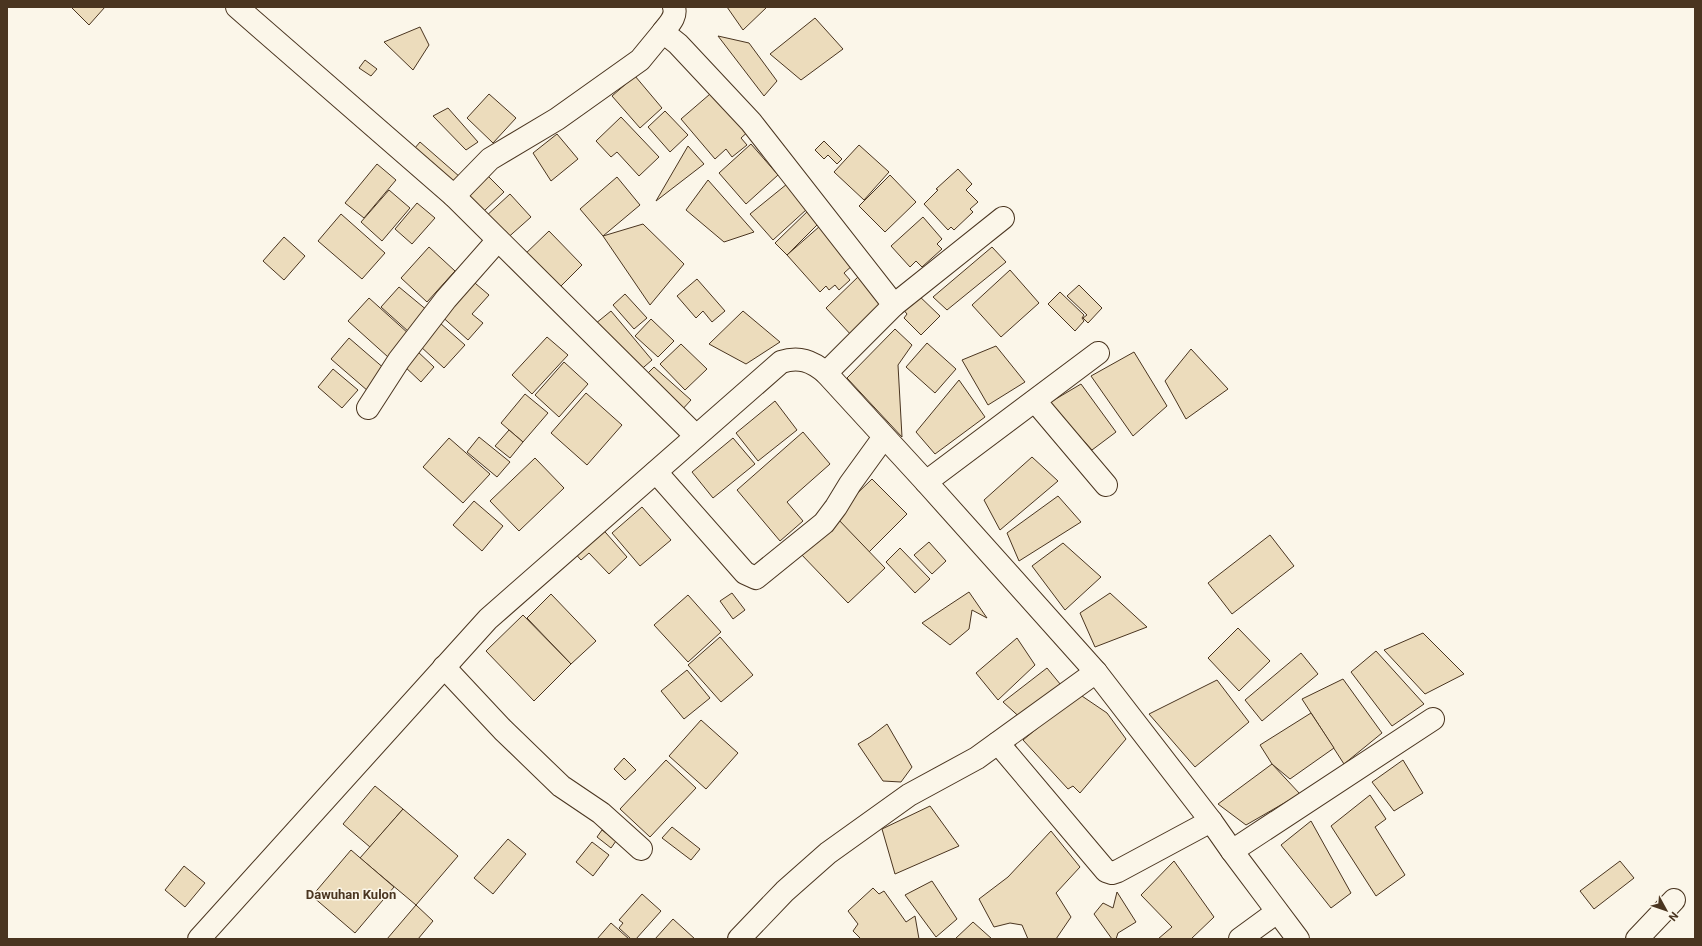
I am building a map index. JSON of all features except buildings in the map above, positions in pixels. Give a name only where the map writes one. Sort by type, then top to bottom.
[{"type":"street","points":[[236,7],[454,196],[696,436]]},
{"type":"street","points":[[454,196],[490,159],[557,119],[640,60],[673,19],[675,12],[674,7]]},
{"type":"street","points":[[663,32],[678,44],[750,122],[894,305]]},
{"type":"street","points":[[826,373],[894,305],[1004,218]]},
{"type":"street","points":[[368,408],[399,360],[446,299],[498,240]]},
{"type":"street","points":[[926,482],[1098,353]]},
{"type":"street","points":[[210,935],[444,667],[488,619],[781,362],[800,359],[816,365],[826,373],[1096,672],[1211,821],[1298,939]]},
{"type":"street","points":[[1035,401],[1106,485]]},
{"type":"street","points":[[656,472],[745,574],[756,578],[824,523],[884,437]]},
{"type":"street","points":[[444,667],[503,730],[562,786],[601,813],[641,849]]},
{"type":"street","points":[[739,939],[785,891],[828,853],[909,795],[977,758],[1096,672]]},
{"type":"street","points":[[1232,851],[1433,720]]},
{"type":"street","points":[[998,743],[1106,871],[1112,873],[1118,871],[1211,821]]},
{"type":"street","points":[[1637,939],[1674,900]]},
{"type":"street","points":[[1240,939],[1277,912]]},
{"type":"district","name":"Dawuhan Kulon","points":[[351,894]]}]
